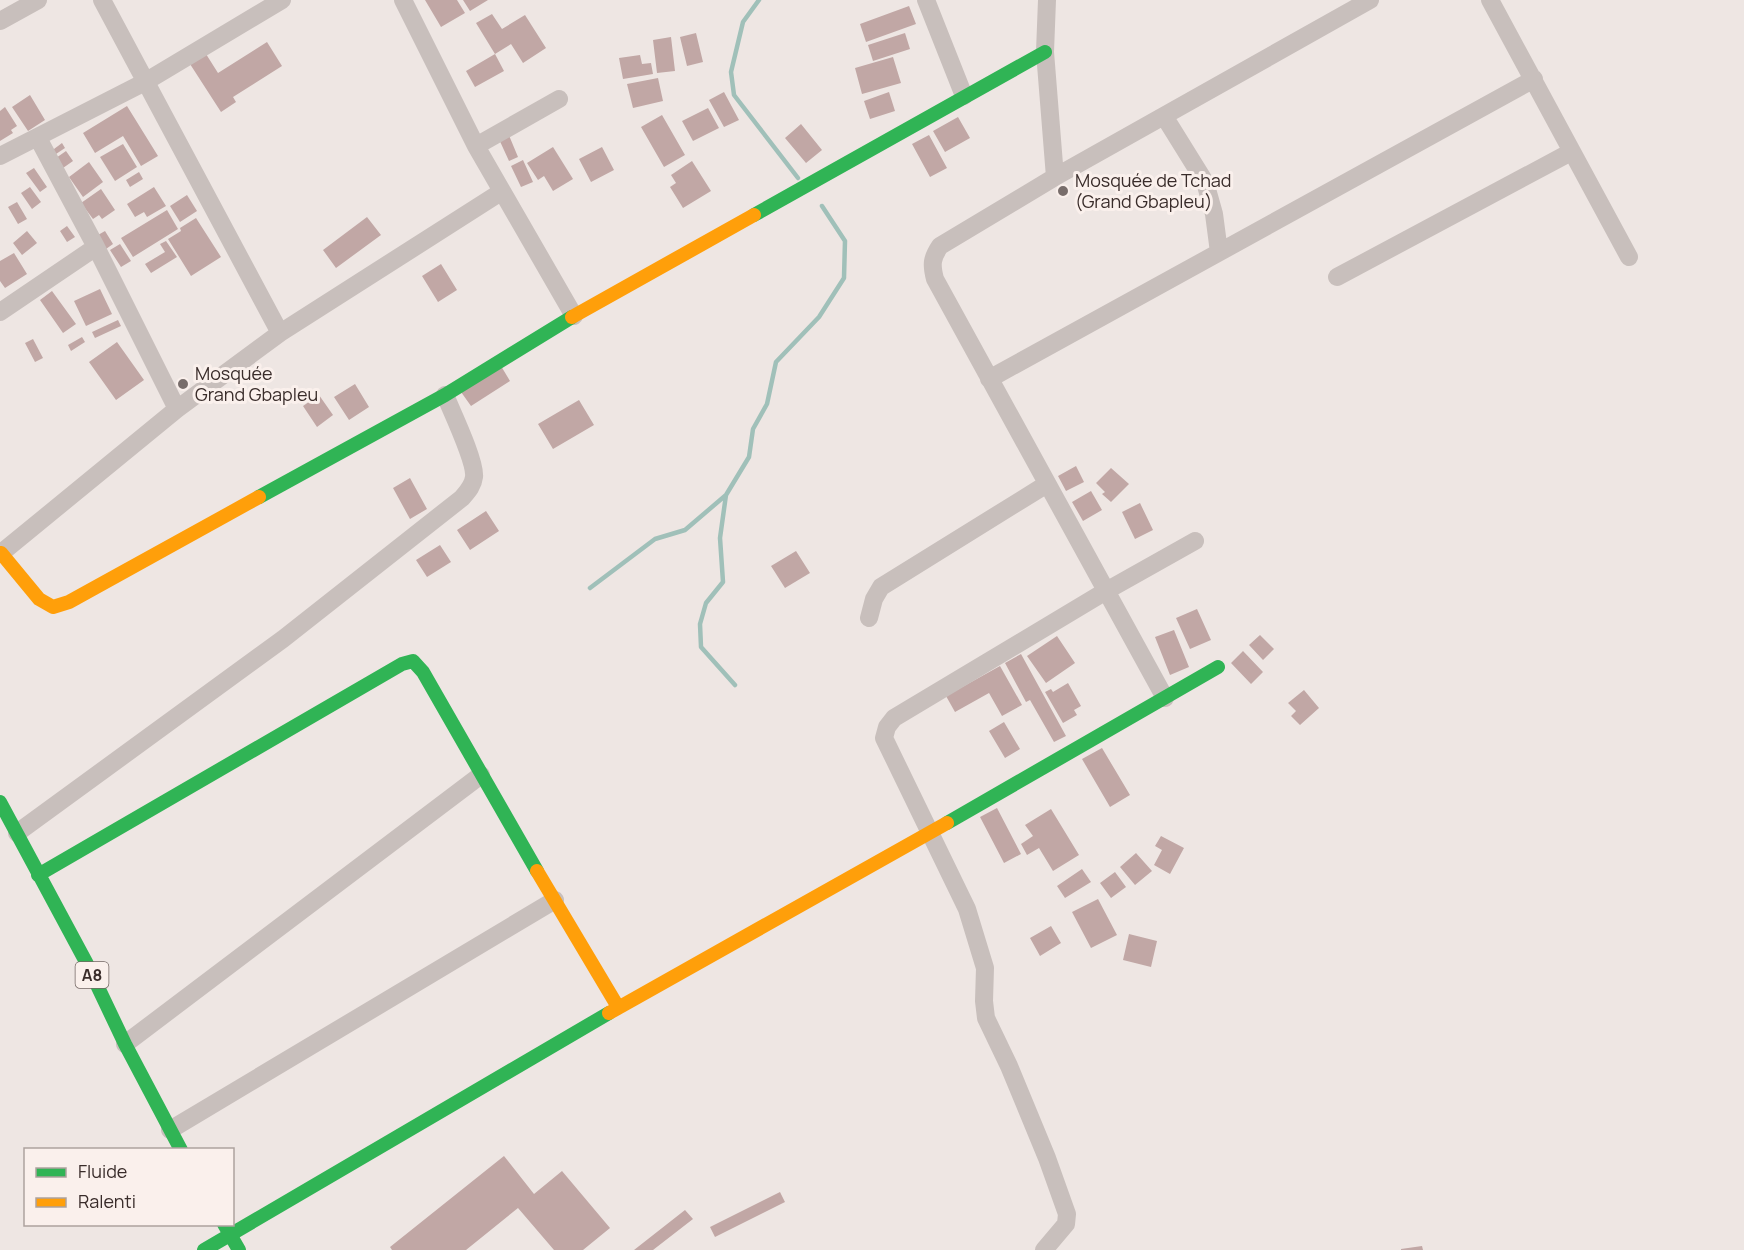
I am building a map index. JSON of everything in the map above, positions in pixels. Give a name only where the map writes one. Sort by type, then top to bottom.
[{"type":"street","points":[[0,21],[38,0]]},
{"type":"street","points":[[102,0],[280,333]]},
{"type":"street","points":[[0,156],[145,82],[282,0]]},
{"type":"street","points":[[403,0],[476,146],[574,316]]},
{"type":"street","points":[[926,0],[964,96]]},
{"type":"street","points":[[1047,0],[1044,52],[1055,177]]},
{"type":"street","points":[[1165,698],[935,279],[932,257],[940,246],[1055,177],[1370,0]]},
{"type":"street","points":[[1491,0],[1629,257]]},
{"type":"street","points":[[501,192],[280,333],[177,409],[0,554],[39,599],[53,607],[69,602],[445,395],[574,316],[1044,52]]},
{"type":"street","points":[[989,379],[1534,79]]},
{"type":"street","points":[[476,146],[559,99]]},
{"type":"street","points":[[1164,116],[1205,182],[1214,214],[1219,252]]},
{"type":"street","points":[[38,138],[96,247],[177,409]]},
{"type":"street","points":[[1337,278],[1572,152]]},
{"type":"street","points":[[0,312],[96,247]]},
{"type":"street","points":[[17,833],[283,639],[462,498],[470,489],[474,476],[471,462],[445,395]]},
{"type":"street","points":[[869,618],[874,599],[881,586],[1047,484]]},
{"type":"street","points":[[1044,1250],[1066,1224],[1067,1214],[1026,1107],[986,1018],[985,968],[967,909],[884,738],[894,718],[1106,591],[1195,541]]},
{"type":"street","points":[[38,875],[402,664],[413,661],[423,672],[618,1007]]},
{"type":"street","points":[[204,1250],[227,1230],[618,1007],[930,833],[1218,667]]},
{"type":"street","points":[[125,1044],[481,775]]},
{"type":"street","name":"A8","points":[[0,802],[86,962],[125,1044],[180,1148]]},
{"type":"street","points":[[170,1130],[555,900]]},
{"type":"street","points":[[227,1230],[239,1250]]},
{"type":"building","points":[[425,0],[457,0],[465,13],[441,27]]},
{"type":"building","points":[[463,0],[488,0],[470,11]]},
{"type":"building","points":[[909,6],[916,24],[866,42],[860,24]]},
{"type":"building","points":[[492,14],[502,29],[525,15],[546,48],[523,63],[511,44],[495,54],[476,23]]},
{"type":"building","points":[[696,33],[703,62],[687,66],[680,37]]},
{"type":"building","points":[[905,33],[910,49],[873,61],[868,45]]},
{"type":"building","points":[[671,37],[675,71],[657,73],[653,40]]},
{"type":"building","points":[[267,42],[282,66],[233,97],[236,102],[221,112],[190,64],[206,54],[218,73]]},
{"type":"building","points":[[495,54],[504,71],[475,87],[466,71]]},
{"type":"building","points":[[640,55],[642,64],[651,63],[653,74],[623,79],[619,58]]},
{"type":"building","points":[[893,57],[901,83],[862,94],[855,68]]},
{"type":"building","points":[[658,78],[663,101],[633,108],[627,84]]},
{"type":"building","points":[[724,92],[739,120],[724,127],[709,100]]},
{"type":"building","points":[[889,92],[895,111],[870,119],[864,101]]},
{"type":"building","points":[[30,95],[45,120],[28,131],[12,107]]},
{"type":"building","points":[[127,106],[158,156],[141,166],[123,136],[95,153],[83,133]]},
{"type":"building","points":[[5,107],[17,126],[11,130],[13,133],[0,141],[0,111]]},
{"type":"building","points":[[708,108],[719,128],[693,141],[682,121]]},
{"type":"building","points":[[662,115],[685,155],[664,167],[641,127]]},
{"type":"building","points":[[958,117],[970,138],[945,152],[933,131]]},
{"type":"building","points":[[801,124],[822,150],[806,163],[785,138]]},
{"type":"building","points":[[508,133],[518,157],[509,161],[498,137]]},
{"type":"building","points":[[929,135],[947,168],[930,177],[912,144]]},
{"type":"building","points":[[62,143],[65,148],[53,156],[50,152]]},
{"type":"building","points":[[123,144],[137,167],[115,181],[100,157]]},
{"type":"building","points":[[553,147],[573,179],[553,191],[544,176],[538,180],[527,163]]},
{"type":"building","points":[[602,147],[614,170],[591,182],[579,159]]},
{"type":"building","points":[[66,151],[73,161],[63,168],[56,158]]},
{"type":"building","points":[[523,160],[533,182],[521,187],[511,166]]},
{"type":"building","points":[[692,161],[711,191],[683,208],[670,187],[676,183],[671,175]]},
{"type":"building","points":[[89,162],[103,182],[83,197],[69,177]]},
{"type":"building","points":[[34,168],[47,187],[40,192],[26,173]]},
{"type":"building","points":[[139,172],[143,179],[130,187],[126,180]]},
{"type":"building","points":[[30,187],[41,202],[32,209],[21,193]]},
{"type":"building","points":[[154,187],[166,206],[147,217],[144,212],[135,217],[127,204]]},
{"type":"building","points":[[101,189],[115,210],[102,219],[99,215],[93,219],[81,203]]},
{"type":"building","points":[[187,195],[197,211],[180,222],[170,206]]},
{"type":"building","points":[[17,202],[27,219],[18,224],[8,207]]},
{"type":"building","points":[[167,210],[178,229],[133,257],[121,238]]},
{"type":"building","points":[[367,217],[381,235],[336,268],[323,250]]},
{"type":"building","points":[[196,218],[221,257],[191,276],[168,239]]},
{"type":"building","points":[[67,226],[75,237],[67,242],[60,231]]},
{"type":"building","points":[[27,231],[37,243],[22,255],[13,243]]},
{"type":"building","points":[[105,231],[113,244],[106,249],[98,235]]},
{"type":"building","points":[[166,241],[177,257],[151,273],[145,264],[165,252],[160,244]]},
{"type":"building","points":[[120,244],[131,261],[121,267],[110,250]]},
{"type":"building","points":[[14,253],[27,274],[5,288],[0,281],[0,261]]},
{"type":"building","points":[[441,264],[457,290],[438,302],[422,276]]},
{"type":"building","points":[[100,289],[112,314],[86,326],[74,301]]},
{"type":"building","points":[[52,291],[76,324],[63,333],[40,300]]},
{"type":"building","points":[[118,320],[121,326],[95,338],[92,332]]},
{"type":"building","points":[[82,337],[85,342],[71,351],[68,345]]},
{"type":"building","points":[[33,339],[43,358],[35,362],[25,343]]},
{"type":"building","points":[[117,342],[144,380],[116,400],[89,362]]},
{"type":"building","points":[[501,366],[510,381],[471,406],[461,392]]},
{"type":"building","points":[[355,384],[369,407],[349,420],[334,397]]},
{"type":"building","points":[[319,395],[333,415],[317,427],[303,406]]},
{"type":"building","points":[[579,400],[594,425],[553,449],[538,424]]},
{"type":"building","points":[[1076,466],[1084,482],[1066,491],[1058,476]]},
{"type":"building","points":[[1111,468],[1129,484],[1111,502],[1102,494],[1105,492],[1096,483]]},
{"type":"building","points":[[410,478],[427,509],[410,519],[393,488]]},
{"type":"building","points":[[1091,491],[1102,510],[1083,521],[1072,502]]},
{"type":"building","points":[[1140,503],[1153,530],[1135,539],[1122,512]]},
{"type":"building","points":[[486,511],[499,531],[470,550],[457,530]]},
{"type":"building","points":[[440,545],[451,562],[427,577],[416,560]]},
{"type":"building","points":[[796,551],[810,573],[785,588],[771,566]]},
{"type":"building","points":[[1197,609],[1211,640],[1190,649],[1176,618]]},
{"type":"building","points":[[1174,630],[1189,667],[1170,675],[1155,637]]},
{"type":"building","points":[[1260,635],[1274,649],[1263,660],[1249,645]]},
{"type":"building","points":[[1057,636],[1075,663],[1046,683],[1027,656]]},
{"type":"building","points":[[1243,651],[1263,672],[1251,684],[1231,663]]},
{"type":"building","points":[[1021,654],[1066,736],[1054,742],[1030,700],[1026,702],[1005,663]]},
{"type":"building","points":[[1000,666],[1022,705],[1002,716],[989,693],[955,712],[946,696]]},
{"type":"building","points":[[1068,683],[1081,706],[1074,710],[1077,715],[1063,723],[1045,692],[1051,689],[1053,692]]},
{"type":"building","points":[[1304,690],[1319,708],[1300,725],[1291,716],[1296,711],[1288,703]]},
{"type":"building","points":[[1004,722],[1020,749],[1005,758],[989,731]]},
{"type":"building","points":[[1102,748],[1130,795],[1110,807],[1082,759]]},
{"type":"building","points":[[997,808],[1021,854],[1004,863],[980,817]]},
{"type":"building","points":[[1051,809],[1079,855],[1053,871],[1039,848],[1027,855],[1021,844],[1033,836],[1025,825]]},
{"type":"building","points":[[1161,836],[1184,848],[1170,874],[1154,865],[1162,850],[1155,846]]},
{"type":"building","points":[[1136,853],[1152,871],[1135,885],[1120,867]]},
{"type":"building","points":[[1082,869],[1091,882],[1065,898],[1057,886]]},
{"type":"building","points":[[1115,872],[1126,887],[1111,898],[1100,883]]},
{"type":"building","points":[[1098,899],[1117,935],[1091,948],[1072,912]]},
{"type":"building","points":[[1051,926],[1061,943],[1040,956],[1030,938]]},
{"type":"building","points":[[1129,934],[1157,941],[1151,967],[1123,960]]},
{"type":"building","points":[[504,1156],[534,1194],[562,1171],[610,1228],[583,1250],[554,1250],[518,1208],[466,1250],[392,1250],[390,1247]]},
{"type":"building","points":[[780,1192],[785,1202],[715,1237],[710,1227]]},
{"type":"building","points":[[685,1210],[693,1219],[653,1250],[634,1250]]},
{"type":"building","points":[[1422,1246],[1423,1250],[1401,1250],[1401,1249]]},
{"type":"waterway","points":[[759,0],[743,22],[731,72],[734,95],[798,178]]},
{"type":"waterway","points":[[735,685],[701,647],[700,624],[706,603],[723,582],[720,538],[726,495],[749,457],[753,429],[767,404],[776,362],[819,317],[844,278],[845,241],[822,206]]},
{"type":"waterway","points":[[590,588],[655,539],[685,530],[726,495]]},
{"type":"traffic: fast","points":[[754,215],[1045,52]]},
{"type":"traffic: fast","points":[[259,497],[445,395],[572,317]]},
{"type":"traffic: fast","points":[[38,875],[402,664],[413,661],[423,672],[537,871]]},
{"type":"traffic: fast","points":[[947,823],[1218,667]]},
{"type":"traffic: fast","points":[[0,802],[86,962],[125,1044],[180,1148]]},
{"type":"traffic: fast","points":[[204,1250],[609,1013]]},
{"type":"traffic: fast","points":[[225,1226],[239,1250]]},
{"type":"traffic: slow","points":[[572,317],[754,215]]},
{"type":"traffic: slow","points":[[1,553],[39,599],[53,607],[69,602],[259,497]]},
{"type":"traffic: slow","points":[[609,1013],[947,823]]},
{"type":"traffic: slow","points":[[537,871],[618,1007]]},
{"type":"place","name":"Mosquée de Tchad (Grand Gbapleu)","points":[[1063,191]]},
{"type":"place","name":"Mosquée Grand Gbapleu","points":[[183,384]]}]
